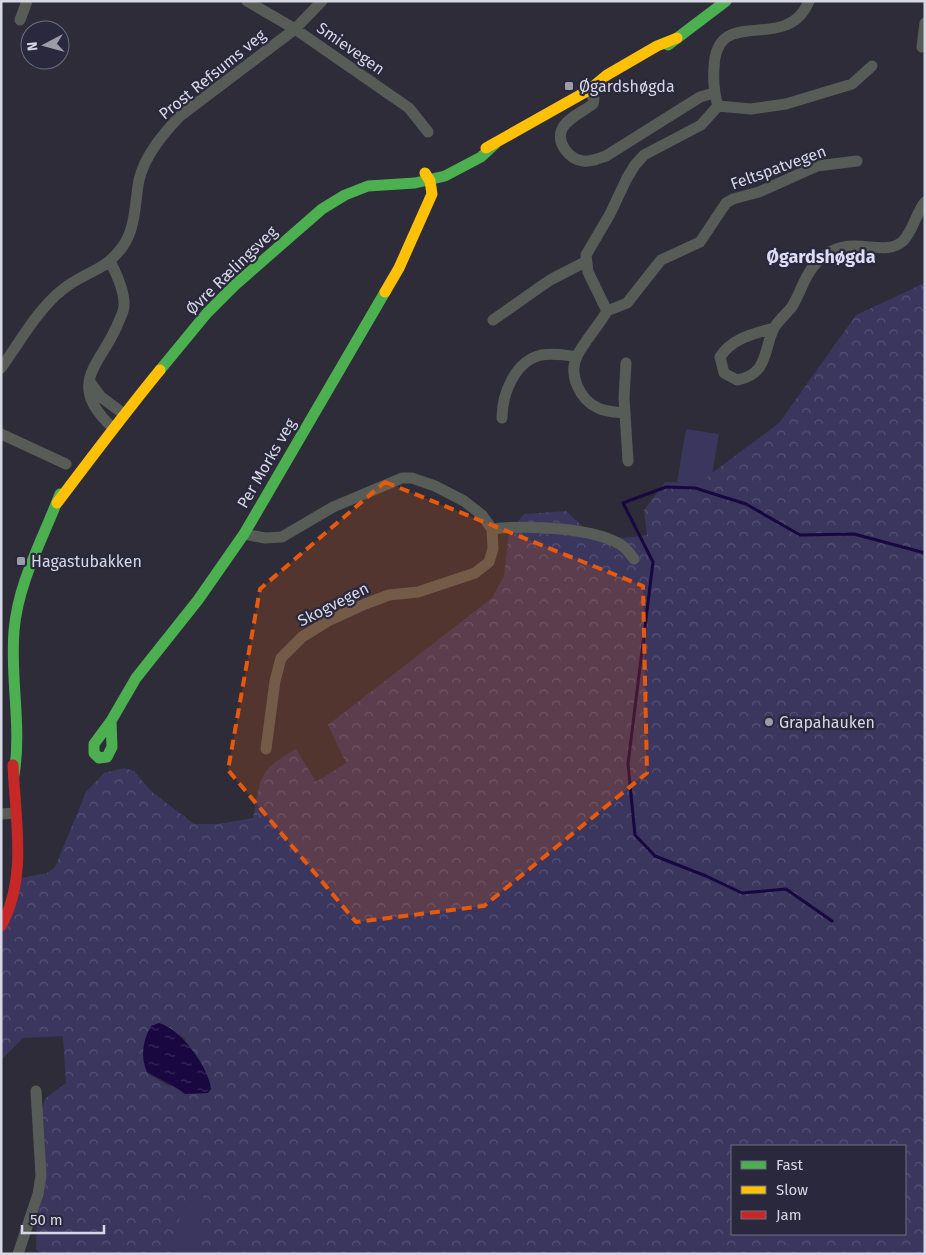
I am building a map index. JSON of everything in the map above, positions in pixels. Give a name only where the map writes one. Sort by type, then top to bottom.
[{"type":"main road","name":"Øvre Rælingsveg","points":[[1,926],[11,908],[18,876],[14,775],[18,757],[19,713],[15,694],[14,640],[17,608],[34,556],[57,503],[98,450],[109,432],[207,313],[258,264],[330,203],[353,191],[383,184],[425,179],[464,167],[481,157],[495,144],[591,89],[610,83],[646,62],[726,1]]},
{"type":"main road","name":"Per Morks veg","points":[[111,721],[136,678],[198,600],[244,534],[399,268],[425,206],[432,194],[425,179]]},
{"type":"street","points":[[20,20],[27,1]]},
{"type":"street","name":"Smievegen","points":[[247,1],[295,29],[409,108],[428,132]]},
{"type":"street","name":"Prost Refsums veg","points":[[1,368],[46,307],[62,289],[110,263],[125,244],[133,219],[140,177],[151,151],[167,130],[180,116],[295,29],[322,1]]},
{"type":"street","points":[[718,106],[714,93],[714,60],[715,51],[721,41],[737,32],[777,29],[790,24],[801,16],[809,1]]},
{"type":"street","points":[[922,47],[925,23]]},
{"type":"street","points":[[718,106],[752,109],[786,104],[852,84],[872,66]]},
{"type":"street","points":[[591,89],[594,102],[564,125],[560,134],[566,152],[576,159],[588,161],[606,156],[700,97],[714,93]]},
{"type":"street","points":[[624,413],[602,410],[590,404],[576,383],[574,372],[576,357],[607,311],[585,262],[590,247],[610,214],[635,165],[655,149],[701,125],[718,106]]},
{"type":"street","name":"Feltspatvegen","points":[[607,311],[627,303],[661,260],[700,242],[726,203],[733,199],[767,189],[816,166],[857,161]]},
{"type":"street","points":[[774,328],[748,335],[726,348],[720,357],[724,372],[737,380],[756,372],[768,352],[774,328],[792,306],[811,269],[821,258],[829,252],[848,246],[882,248],[896,245],[906,238],[925,202]]},
{"type":"street","points":[[493,320],[550,280],[585,262]]},
{"type":"street","points":[[109,432],[91,397],[90,382],[94,364],[116,330],[124,306],[119,279],[110,263]]},
{"type":"street","points":[[502,418],[505,392],[515,376],[531,359],[557,354],[576,357]]},
{"type":"street","points":[[626,363],[624,413],[628,461]]},
{"type":"street","points":[[90,382],[101,397],[124,414]]},
{"type":"street","points":[[1,434],[66,464]]},
{"type":"street","points":[[244,534],[265,538],[282,537],[334,506],[402,478],[412,478],[436,486],[464,501],[482,516],[492,529],[524,527],[581,532],[616,542],[626,548],[634,559]]},
{"type":"street","name":"Skogvegen","points":[[266,750],[274,681],[281,658],[302,637],[328,621],[389,595],[418,592],[475,573],[489,562],[494,549],[492,529]]},
{"type":"street","points":[[1,814],[15,813]]},
{"type":"street","points":[[18,1254],[38,1194],[41,1176],[36,1091]]},
{"type":"highlighted area","points":[[385,482],[643,586],[647,773],[484,906],[356,922],[228,770],[260,589]]},
{"type":"green space","points":[[925,283],[925,1254],[199,1254],[204,1199],[202,1194],[190,1195],[179,1220],[172,1254],[41,1254],[36,1249],[39,1115],[46,1098],[66,1083],[63,1036],[23,1038],[1,1060],[1,922],[21,878],[47,873],[55,867],[86,792],[104,773],[124,768],[134,771],[151,791],[194,824],[218,824],[253,818],[263,776],[274,764],[296,749],[316,782],[346,763],[328,725],[492,598],[504,576],[509,533],[524,514],[566,511],[589,532],[624,538],[647,535],[644,510],[665,482],[702,483],[712,473],[779,423],[856,315]],"holes":[[[165,1025],[184,1038],[199,1064],[204,1068],[207,1093],[193,1094],[174,1085],[169,1086],[147,1073],[144,1052],[148,1031]]]},
{"type":"green space","points":[[686,429],[719,434],[710,487],[677,482]]},
{"type":"green space","points":[[187,1152],[231,1254],[160,1254]]},
{"type":"water","points":[[159,1023],[185,1041],[199,1060],[209,1080],[211,1089],[208,1093],[185,1094],[147,1072],[143,1055],[144,1043],[151,1026]]},
{"type":"waterway","points":[[832,921],[786,889],[742,893],[706,876],[655,856],[635,835],[628,764],[653,562],[623,503],[666,487],[695,488],[746,504],[800,535],[854,534],[925,553]]},
{"type":"traffic: fast","points":[[668,45],[726,1]]},
{"type":"traffic: fast","points":[[160,370],[207,313],[235,285],[322,209],[345,195],[368,186],[415,183],[445,176],[481,157],[495,144]]},
{"type":"traffic: fast","points":[[111,721],[94,744],[94,753],[99,758],[107,757],[112,747],[111,721],[136,678],[198,600],[244,534],[385,292]]},
{"type":"traffic: fast","points":[[14,775],[17,739],[13,667],[16,613],[32,561],[60,494]]},
{"type":"traffic: slow","points":[[486,148],[589,90],[607,75],[657,46],[677,38]]},
{"type":"traffic: slow","points":[[385,292],[399,268],[432,194],[430,181],[425,173]]},
{"type":"traffic: slow","points":[[57,503],[160,370]]},
{"type":"traffic: jam","points":[[1,926],[15,888],[17,868],[18,847],[13,765]]},
{"type":"place","name":"Øgardshøgda","points":[[569,86]]},
{"type":"place","name":"Hagastubakken","points":[[21,561]]},
{"type":"place","name":"Grapahauken","points":[[769,722]]},
{"type":"district","name":"Øgardshøgda","points":[[821,257]]}]
